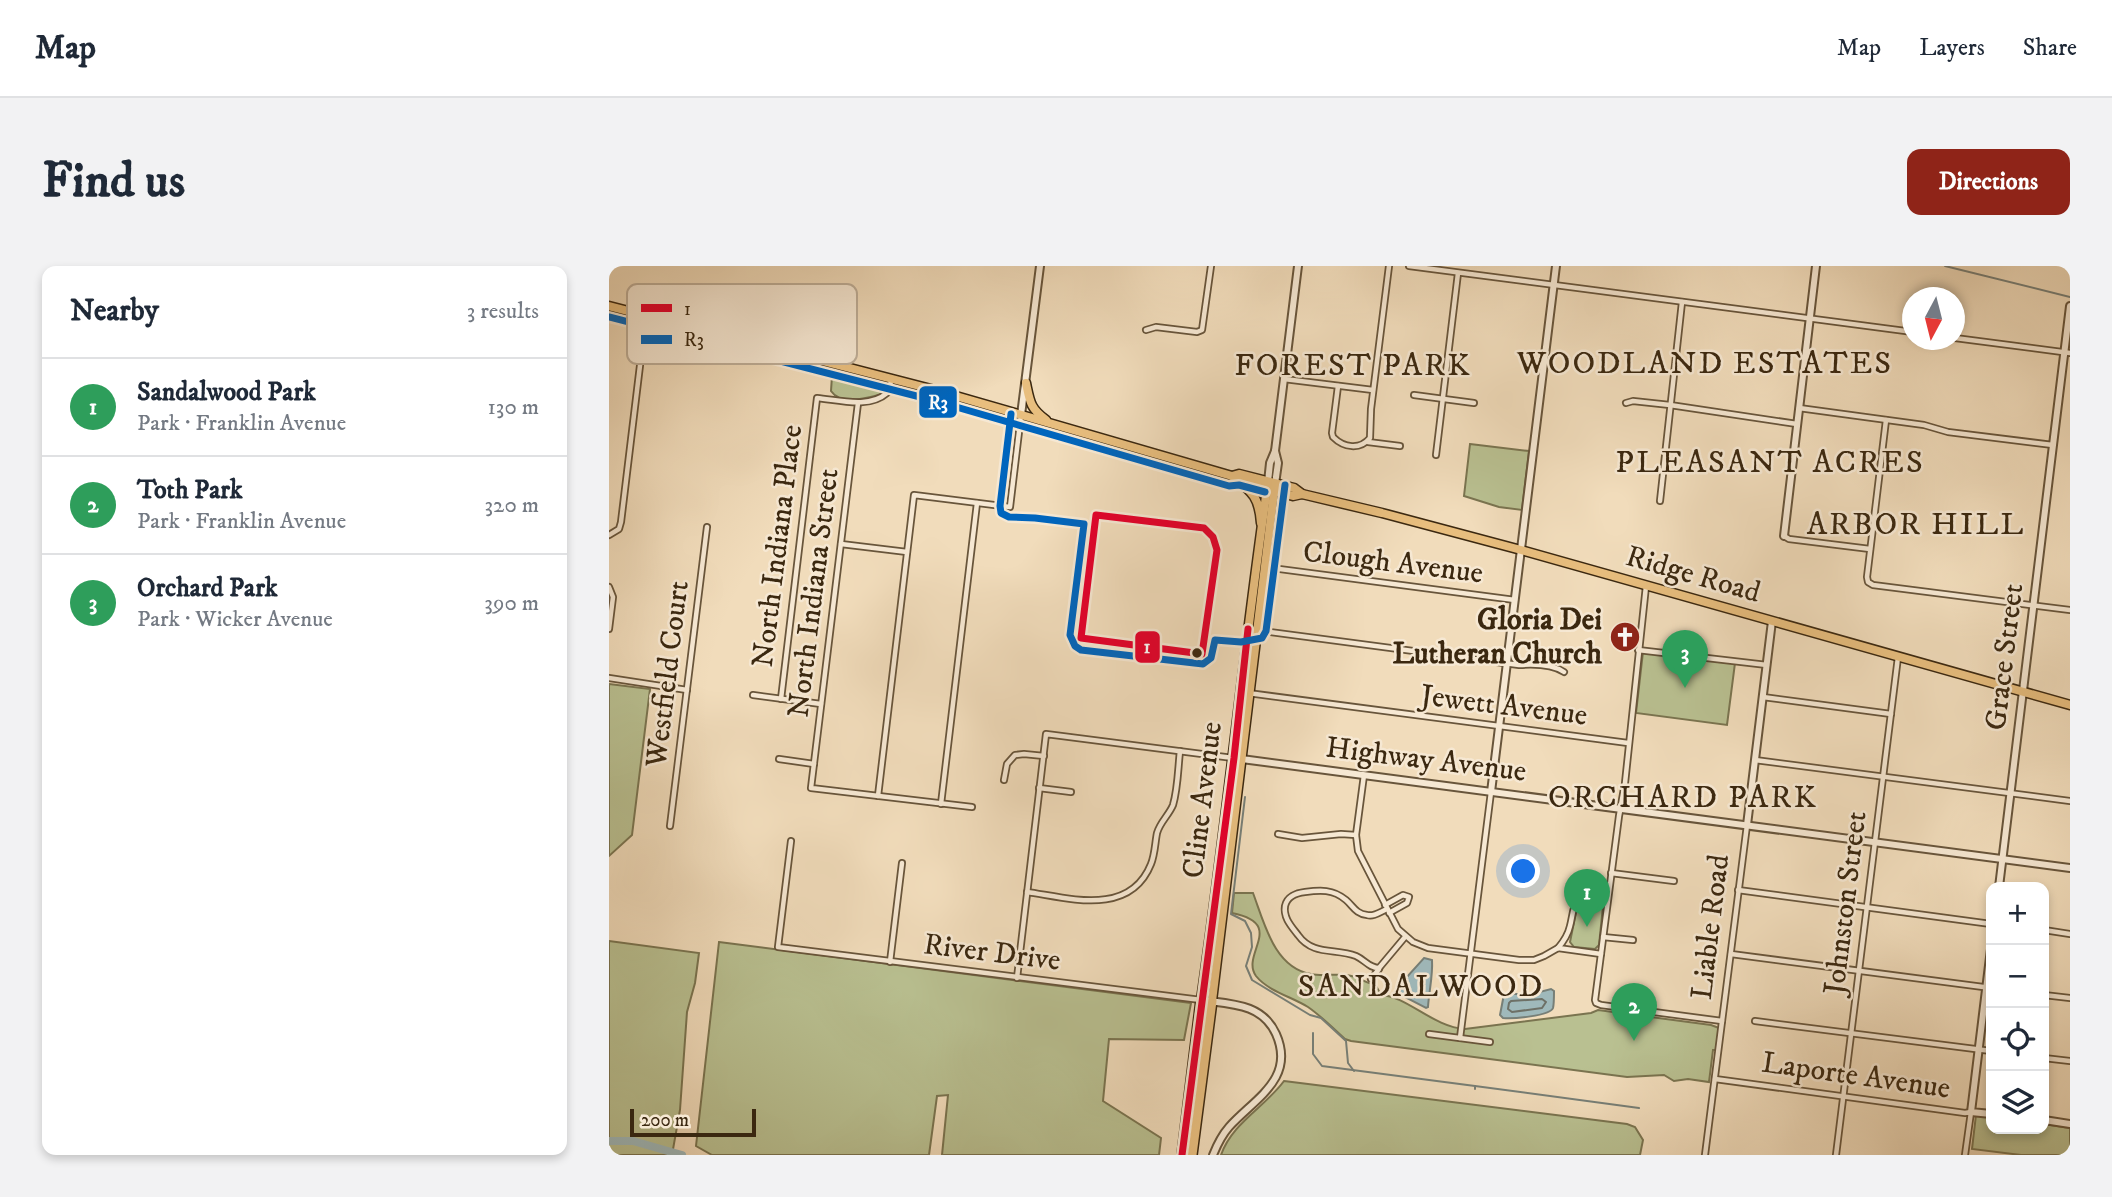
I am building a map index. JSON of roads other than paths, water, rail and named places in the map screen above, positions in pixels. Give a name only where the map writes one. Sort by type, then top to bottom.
[{"type":"highway","name":"Cline Avenue","points":[[1182,1155],[1206,1001]]},
{"type":"highway","name":"Cline Avenue","points":[[1192,1155],[1206,1001]]},
{"type":"main road","name":"Ridge Road","points":[[609,306],[627,310]]},
{"type":"main road","name":"Ridge Road","points":[[833,364],[1021,415],[1271,487],[1293,496],[1302,494],[1521,550],[2070,705]]},
{"type":"main road","points":[[1026,383],[1035,412],[1051,424]]},
{"type":"main road","points":[[1235,478],[1255,497],[1260,509],[1261,523]]},
{"type":"main road","name":"Cline Avenue","points":[[1237,759],[1248,693],[1261,523],[1271,487]]},
{"type":"main road","name":"Cline Avenue","points":[[1206,1001],[1252,630],[1264,567],[1271,487]]},
{"type":"street","points":[[972,807],[878,796],[914,495],[1010,507],[1040,266]]},
{"type":"street","points":[[1146,330],[1156,327],[1198,332],[1202,330],[1211,266]]},
{"type":"street","name":"Cline Avenue","points":[[1271,487],[1270,463],[1275,451],[1298,266]]},
{"type":"street","points":[[1338,386],[1333,437],[1341,444],[1351,447],[1363,445],[1370,438],[1388,266]]},
{"type":"street","points":[[1409,266],[1902,331]]},
{"type":"street","points":[[1460,1038],[1556,266]]},
{"type":"street","points":[[1816,266],[1784,536],[1789,539],[1870,549]]},
{"type":"street","points":[[1436,455],[1458,273]]},
{"type":"street","points":[[1660,501],[1682,302]]},
{"type":"street","name":"Grace Street","points":[[2000,882],[2067,353],[2070,306]]},
{"type":"street","points":[[1965,339],[2067,353]]},
{"type":"street","points":[[609,535],[619,529],[621,522],[640,364]]},
{"type":"street","points":[[858,403],[882,398],[888,391],[891,379]]},
{"type":"street","points":[[1284,379],[1373,390]]},
{"type":"street","points":[[1415,395],[1474,403]]},
{"type":"street","name":"North Indiana Place","points":[[781,699],[817,398],[858,403]]},
{"type":"street","points":[[1626,403],[1633,401],[1669,405],[1797,424]]},
{"type":"street","name":"North Indiana Street","points":[[858,403],[811,788],[878,796]]},
{"type":"street","points":[[1798,408],[2054,446]]},
{"type":"street","points":[[1886,420],[1868,582],[2070,610]]},
{"type":"street","points":[[1367,442],[1400,446]]},
{"type":"street","points":[[941,804],[977,503]]},
{"type":"street","name":"Westfield Court","points":[[670,826],[706,527]]},
{"type":"street","points":[[841,544],[907,552]]},
{"type":"street","name":"Clough Avenue","points":[[1264,567],[1515,600]]},
{"type":"street","points":[[1646,586],[1621,809],[1595,1000],[1597,1003],[1722,1021]]},
{"type":"street","points":[[609,587],[613,597],[609,629]]},
{"type":"street","name":"Liable Road","points":[[1706,1155],[1772,621]]},
{"type":"street","points":[[1252,630],[1508,664],[1557,667],[1564,672]]},
{"type":"street","points":[[1638,650],[1767,665]]},
{"type":"street","name":"Johnston Street","points":[[1836,1155],[1898,657]]},
{"type":"street","points":[[609,678],[687,690]]},
{"type":"street","name":"Jewett Avenue","points":[[1248,693],[1628,743]]},
{"type":"street","points":[[753,695],[821,704]]},
{"type":"street","points":[[1763,697],[1891,714]]},
{"type":"street","points":[[1017,978],[1046,734],[1237,759]]},
{"type":"street","points":[[1027,892],[1104,900],[1123,895],[1138,884],[1150,868],[1158,831],[1173,804],[1180,751]]},
{"type":"street","points":[[1005,780],[1007,764],[1015,755],[1044,756]]},
{"type":"street","points":[[779,759],[814,764]]},
{"type":"street","name":"Highway Avenue","points":[[1237,759],[2070,868]]},
{"type":"street","points":[[1755,760],[2070,802]]},
{"type":"street","points":[[1364,775],[1356,835],[1360,857],[1405,937],[1428,948],[1534,960],[1558,948],[1565,939],[1573,905],[1580,897],[1607,900]]},
{"type":"street","points":[[1039,788],[1071,792]]},
{"type":"street","points":[[1278,834],[1302,838],[1356,835]]},
{"type":"street","name":"River Drive","points":[[790,841],[778,947],[1206,1001]]},
{"type":"street","points":[[890,962],[902,863]]},
{"type":"street","points":[[1611,873],[1674,881]]},
{"type":"street","points":[[1380,968],[1371,967],[1359,957],[1318,950],[1303,942],[1288,923],[1285,907],[1294,894],[1325,890],[1346,899],[1356,911],[1372,915],[1407,903],[1409,897],[1403,895],[1387,909]]},
{"type":"street","points":[[1738,890],[1986,923]]},
{"type":"street","points":[[2049,931],[2070,934]]},
{"type":"street","points":[[1371,979],[1405,937]]},
{"type":"street","points":[[1603,937],[1633,940]]},
{"type":"street","points":[[1558,948],[1601,954]]},
{"type":"street","points":[[1731,954],[1986,988]]},
{"type":"street","points":[[2049,996],[2070,998]]},
{"type":"street","points":[[1206,1001],[1244,1006],[1260,1014],[1275,1031],[1281,1056],[1272,1086],[1228,1128],[1213,1155]]},
{"type":"street","points":[[1965,1155],[1986,1006]]},
{"type":"street","points":[[1755,1021],[1986,1050]]},
{"type":"street","points":[[1429,1034],[1490,1042]]},
{"type":"street","points":[[2049,1059],[2070,1061]]},
{"type":"street","name":"Laporte Avenue","points":[[1715,1079],[1965,1113],[1986,1114]]},
{"type":"street","points":[[2049,1121],[2070,1124]]},
{"type":"water","points":[[1424,958],[1432,960],[1426,1008],[1401,995],[1396,989]]},
{"type":"water","points":[[1551,989],[1554,991],[1554,998],[1550,1011],[1522,1017],[1503,1018],[1500,1015],[1504,994],[1532,994]]},
{"type":"waterway","points":[[1945,266],[2070,297]]},
{"type":"waterway","points":[[1245,797],[1231,914],[1245,921],[1251,933],[1252,947],[1246,966],[1252,980],[1310,1015],[1321,1018],[1346,1041],[1348,1063],[1354,1071]]},
{"type":"waterway","points":[[1313,1033],[1313,1054],[1322,1066],[1475,1086],[1475,1089]]},
{"type":"waterway","points":[[1475,1086],[1639,1108]]},
{"type":"waterway","points":[[609,1141],[633,1141],[682,1155]]},
{"type":"place","name":"Gloria Dei Lutheran Church","points":[[1625,637]]},
{"type":"place","name":"Orchard Park","points":[[1685,688]]},
{"type":"place","name":"Sandalwood Park","points":[[1587,927]]},
{"type":"place","name":"Toth Park","points":[[1634,1041]]},
{"type":"district","name":"WOODLAND ESTATES","points":[[1705,364]]},
{"type":"district","name":"FOREST PARK","points":[[1353,366]]},
{"type":"district","name":"PLEASANT ACRES","points":[[1770,463]]},
{"type":"district","name":"ARBOR HILL","points":[[1916,525]]},
{"type":"district","name":"ORCHARD PARK","points":[[1683,798]]},
{"type":"district","name":"SANDALWOOD","points":[[1421,987]]}]
